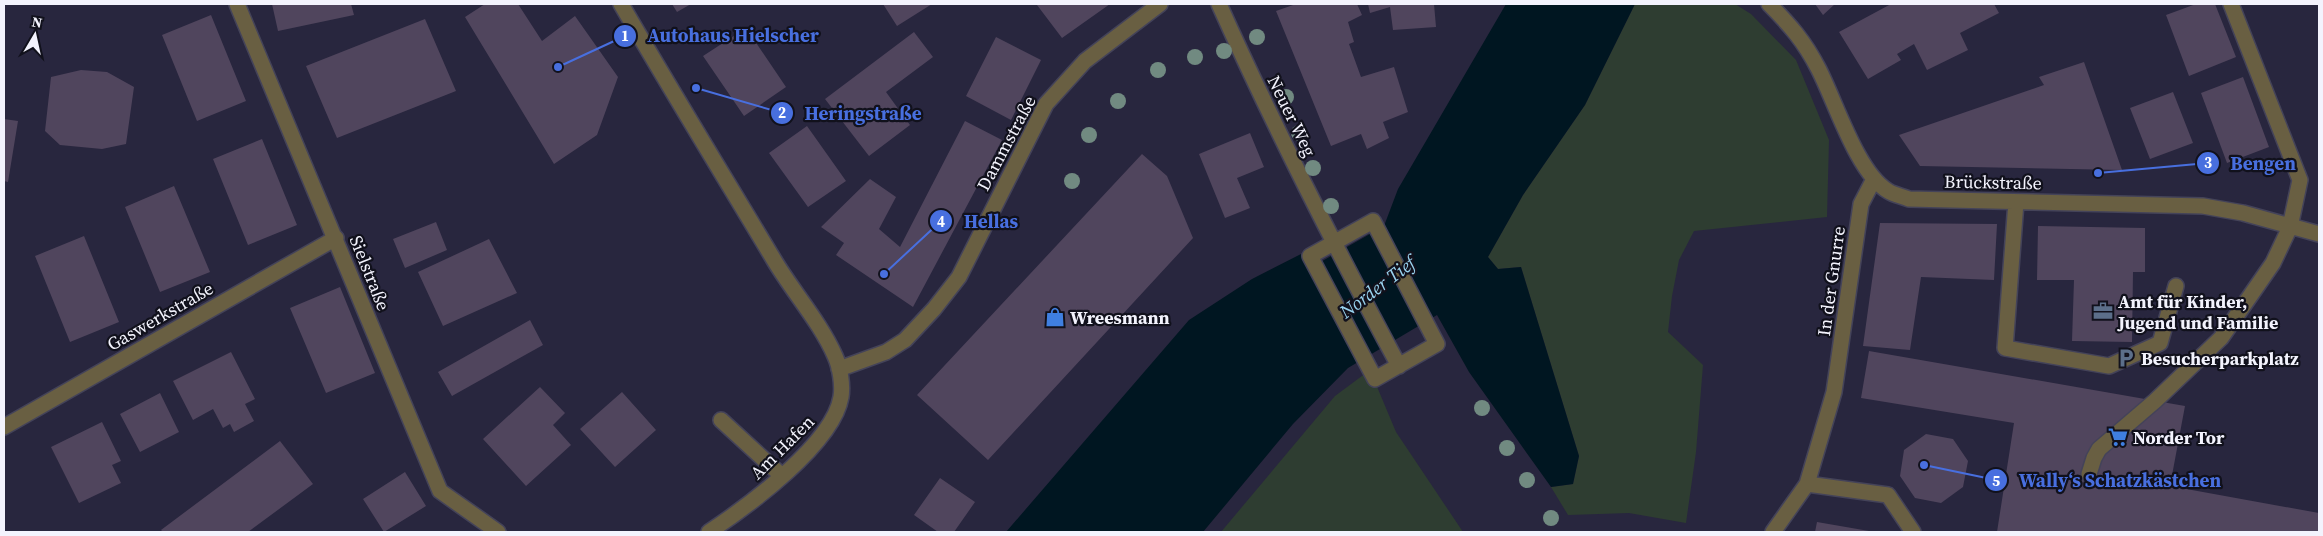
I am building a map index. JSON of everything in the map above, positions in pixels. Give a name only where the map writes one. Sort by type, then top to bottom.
[{"type":"street","name":"Sielstraße","points":[[237,4],[440,491],[498,532]]},
{"type":"street","name":"Am Hafen","points":[[621,4],[777,266],[830,345],[839,369],[841,396],[836,415],[827,430],[782,476],[739,512],[709,532]]},
{"type":"street","name":"Dammstraße","points":[[839,369],[886,352],[905,340],[934,309],[959,277],[1046,104],[1085,61],[1160,4]]},
{"type":"street","name":"Neuer Weg","points":[[1219,4],[1260,96],[1333,243],[1399,366]]},
{"type":"street","name":"Brückstraße","points":[[1769,4],[1797,32],[1818,68],[1859,156],[1874,179],[1888,191],[1909,199],[2203,206],[2243,213],[2319,234]]},
{"type":"street","points":[[2088,474],[2094,458],[2100,449],[2155,401],[2220,338],[2272,263],[2290,227],[2300,180],[2232,4]]},
{"type":"street","name":"In der Gnurre","points":[[1808,484],[1834,392],[1861,204],[1874,179]]},
{"type":"street","points":[[2016,202],[2005,348],[2109,366],[2160,343],[2176,286]]},
{"type":"street","points":[[1373,221],[1437,344],[1399,366],[1375,379],[1310,256],[1373,221]]},
{"type":"street","name":"Gaswerkstraße","points":[[4,427],[336,238]]},
{"type":"street","points":[[721,420],[782,476]]},
{"type":"street","points":[[1772,532],[1808,484],[1888,495],[1913,532]]},
{"type":"street","name":"Am Hafen","points":[[728,532],[739,512]]},
{"type":"green space","points":[[1635,4],[1735,4],[1751,14],[1796,60],[1829,140],[1827,217],[1694,231],[1679,260],[1668,332],[1703,365],[1696,452],[1686,523],[1629,513],[1568,515],[1551,487],[1573,484],[1579,456],[1521,267],[1498,269],[1488,257],[1523,195],[1585,105]]},
{"type":"green space","points":[[1370,370],[1396,432],[1463,532],[1221,532],[1335,396]]},
{"type":"water","name":"Norder Tief","points":[[1506,4],[1635,4],[1585,105],[1523,195],[1488,257],[1498,269],[1521,267],[1579,456],[1573,484],[1551,487],[1469,372],[1437,315],[1348,368],[1293,424],[1203,532],[1006,532],[1189,320],[1252,279],[1301,254],[1310,268],[1384,226],[1398,189]]},
{"type":"building","points":[[272,4],[351,4],[354,15],[278,31]]},
{"type":"building","points":[[485,4],[518,4],[542,41],[575,16],[618,77],[597,135],[554,164],[465,17]]},
{"type":"building","points":[[672,4],[691,4],[677,12]]},
{"type":"building","points":[[883,4],[932,4],[897,26]]},
{"type":"building","points":[[1110,4],[1062,38],[1037,5]]},
{"type":"building","points":[[1296,4],[1357,4],[1362,15],[1348,22],[1354,42],[1349,44],[1361,77],[1394,67],[1408,112],[1383,122],[1389,138],[1367,149],[1361,134],[1331,146],[1276,11]]},
{"type":"building","points":[[1368,4],[1434,4],[1436,27],[1393,30],[1390,7],[1370,13]]},
{"type":"building","points":[[1815,4],[1835,4],[1823,15]]},
{"type":"building","points":[[1891,4],[1994,4],[1999,13],[1960,33],[1968,50],[1927,70],[1914,44],[1897,54],[1901,60],[1868,79],[1839,32]]},
{"type":"building","points":[[2196,4],[2215,4],[2236,57],[2189,76],[2166,15]]},
{"type":"building","points":[[211,15],[246,101],[197,121],[162,35]]},
{"type":"building","points":[[425,19],[456,91],[337,138],[306,66]]},
{"type":"building","points":[[746,28],[786,87],[744,116],[703,56]]},
{"type":"building","points":[[914,32],[933,57],[886,92],[910,125],[869,156],[825,99]]},
{"type":"building","points":[[996,37],[1041,60],[1011,120],[966,96]]},
{"type":"building","points":[[2084,62],[2122,170],[1920,166],[1899,135],[2044,85],[2039,77]]},
{"type":"building","points":[[81,70],[107,72],[134,87],[126,144],[102,149],[60,145],[45,131],[51,77]]},
{"type":"building","points":[[2243,77],[2269,147],[2227,163],[2201,93]]},
{"type":"building","points":[[2173,92],[2193,143],[2150,159],[2130,108]]},
{"type":"building","points":[[4,119],[18,121],[8,182],[4,181]]},
{"type":"building","points":[[965,121],[1002,140],[913,307],[836,255],[844,243],[821,227],[870,179],[896,197],[879,229],[900,247]]},
{"type":"building","points":[[807,126],[846,181],[808,207],[769,153]]},
{"type":"building","points":[[1250,133],[1264,167],[1237,178],[1250,208],[1225,218],[1199,154]]},
{"type":"building","points":[[262,139],[297,225],[248,245],[213,159]]},
{"type":"building","name":"Wreesmann","points":[[1142,154],[1167,176],[1193,238],[988,460],[917,395]]},
{"type":"building","points":[[174,186],[210,272],[160,292],[125,207]]},
{"type":"building","points":[[436,222],[447,250],[405,268],[393,239]]},
{"type":"building","points":[[1880,223],[1997,224],[1994,280],[1921,277],[1910,350],[1863,346]]},
{"type":"building","name":"Amt für Kinder, Jugend und Familie","points":[[2038,226],[2145,228],[2145,272],[2133,272],[2132,342],[2072,341],[2074,280],[2037,280]]},
{"type":"building","points":[[84,236],[119,322],[70,342],[35,256]]},
{"type":"building","points":[[489,239],[517,293],[443,326],[418,272]]},
{"type":"building","points":[[340,287],[375,373],[326,393],[290,308]]},
{"type":"building","points":[[530,320],[543,345],[452,396],[438,372]]},
{"type":"building","name":"Norder Tor","points":[[1869,351],[2185,406],[2170,486],[2319,513],[2319,532],[1997,532],[2014,423],[1861,398]]},
{"type":"building","points":[[231,352],[255,399],[245,404],[254,421],[234,432],[230,424],[223,428],[213,409],[193,420],[173,381]]},
{"type":"building","points":[[540,387],[565,413],[553,425],[571,445],[526,486],[483,439]]},
{"type":"building","points":[[622,392],[656,430],[615,467],[580,429]]},
{"type":"building","points":[[160,393],[179,432],[140,452],[120,414]]},
{"type":"building","points":[[102,422],[121,461],[112,465],[121,483],[79,503],[51,447]]},
{"type":"building","points":[[1926,434],[1953,439],[1968,461],[1963,487],[1941,503],[1915,498],[1900,476],[1904,450]]},
{"type":"building","points":[[280,441],[313,484],[248,532],[163,532],[161,530]]},
{"type":"building","points":[[405,472],[426,506],[384,532],[363,499]]},
{"type":"building","points":[[940,478],[975,502],[954,532],[938,532],[914,515]]},
{"type":"building","points":[[1817,522],[1869,531],[1869,532],[1815,532]]},
{"type":"place","name":"Autohaus Hielscher","points":[[558,67]]},
{"type":"place","name":"Heringstraße","points":[[696,88]]},
{"type":"place","name":"Bengen","points":[[2098,173]]},
{"type":"place","name":"Hellas","points":[[884,274]]},
{"type":"place","name":"Amt für Kinder, Jugend und Familie","points":[[2103,311]]},
{"type":"place","name":"Wreesmann","points":[[1055,317]]},
{"type":"place","name":"Besucherparkplatz","points":[[2126,358]]},
{"type":"place","name":"Norder Tor","points":[[2118,437]]},
{"type":"place","name":"Wally‘s Schatzkästchen","points":[[1924,465]]}]
